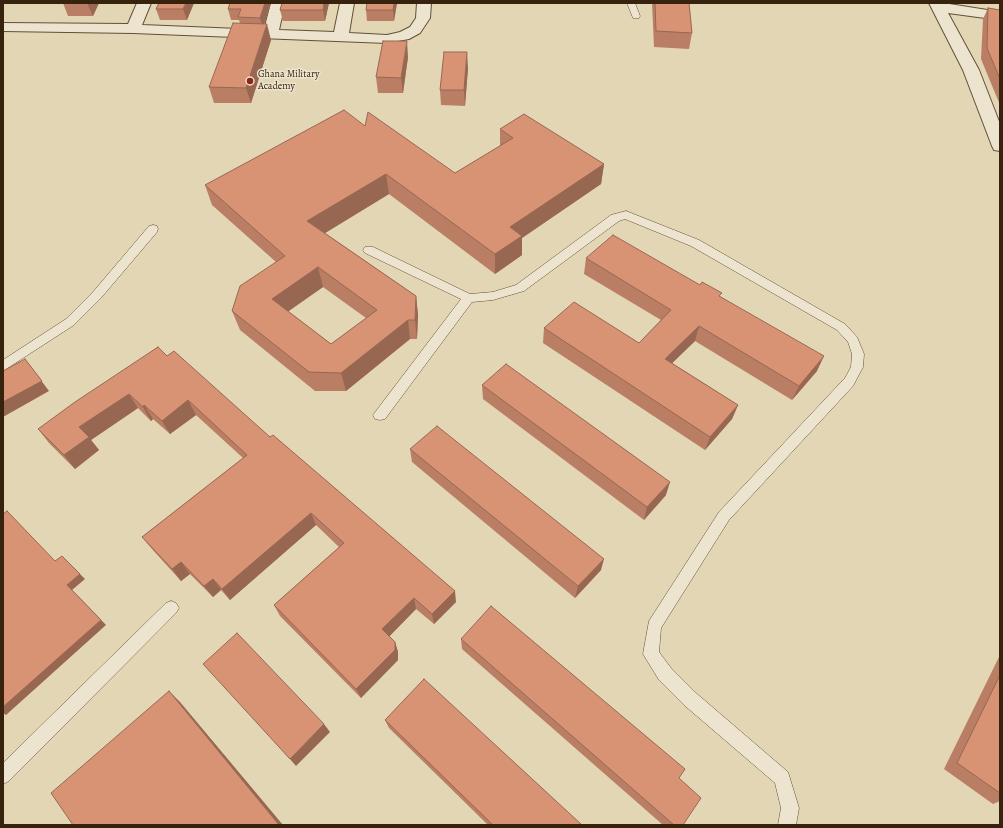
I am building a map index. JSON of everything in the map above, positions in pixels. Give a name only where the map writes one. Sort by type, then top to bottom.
[{"type":"street","points":[[133,30],[144,3]]},
{"type":"street","points":[[270,35],[278,3]]},
{"type":"street","points":[[341,37],[347,3]]},
{"type":"street","points":[[3,27],[387,39],[404,36],[415,30],[423,18],[424,3]]},
{"type":"street","points":[[937,5],[1000,16]]},
{"type":"street","points":[[937,5],[971,70],[1000,146]]},
{"type":"lane","points":[[631,3],[636,16]]},
{"type":"lane","points":[[369,250],[469,298],[493,296],[520,288],[615,218],[626,215],[695,243],[841,327],[853,340],[858,354],[858,360],[857,367],[850,382],[724,516],[654,626],[650,654],[665,674],[680,689],[782,778],[790,808],[787,825]]},
{"type":"lane","points":[[3,366],[70,322],[98,295],[152,229]]},
{"type":"lane","points":[[380,415],[469,298]]},
{"type":"lane","points":[[3,776],[171,608]]},
{"type":"building","points":[[159,3],[186,3],[183,9],[156,9]]},
{"type":"building","points":[[230,3],[265,3],[260,18],[238,17],[241,9],[228,9]]},
{"type":"building","points":[[282,3],[324,3],[323,10],[280,10]]},
{"type":"building","points":[[367,3],[394,3],[393,10],[366,10]]},
{"type":"building","points":[[655,3],[689,3],[692,33],[656,31]]},
{"type":"building","points":[[988,8],[1000,10],[1000,79],[987,48]]},
{"type":"building","points":[[233,23],[267,24],[246,88],[209,87]]},
{"type":"building","points":[[383,41],[407,41],[401,78],[376,77]]},
{"type":"building","points":[[444,52],[467,52],[464,90],[440,90]]},
{"type":"building","points":[[344,110],[365,126],[368,112],[455,173],[513,138],[500,129],[524,114],[604,164],[510,227],[522,236],[495,254],[386,174],[307,221],[416,296],[415,320],[408,320],[341,373],[309,372],[232,311],[240,286],[285,256],[205,185]],"holes":[[[318,267],[377,310],[331,344],[272,299]]]},
{"type":"building","points":[[613,235],[700,285],[702,282],[722,293],[719,296],[824,356],[799,386],[699,326],[665,359],[738,405],[710,437],[544,328],[574,302],[639,343],[671,310],[586,258]]},
{"type":"building","points":[[158,347],[167,356],[174,351],[270,437],[273,435],[455,591],[432,614],[414,598],[382,629],[395,642],[395,650],[356,689],[274,605],[344,543],[311,513],[222,589],[213,579],[204,586],[181,562],[172,569],[142,537],[247,455],[188,400],[162,421],[129,394],[79,427],[89,437],[64,455],[38,429],[75,402]]},
{"type":"building","points":[[25,359],[42,381],[3,402],[3,371]]},
{"type":"building","points":[[506,364],[670,482],[647,507],[482,385]]},
{"type":"building","points":[[437,426],[604,559],[578,586],[410,449]]},
{"type":"building","points":[[7,511],[55,561],[62,556],[80,574],[67,585],[101,620],[3,707],[3,514]]},
{"type":"building","points":[[491,606],[685,769],[679,778],[701,798],[683,825],[674,825],[461,639]]},
{"type":"building","points":[[237,633],[324,724],[290,759],[203,664]]},
{"type":"building","points":[[1000,675],[1000,793],[957,763]]},
{"type":"building","points":[[424,679],[582,825],[493,825],[385,720]]},
{"type":"building","points":[[169,691],[279,825],[73,825],[51,793]]},
{"type":"place","name":"Ghana Military Academy","points":[[250,81]]}]
